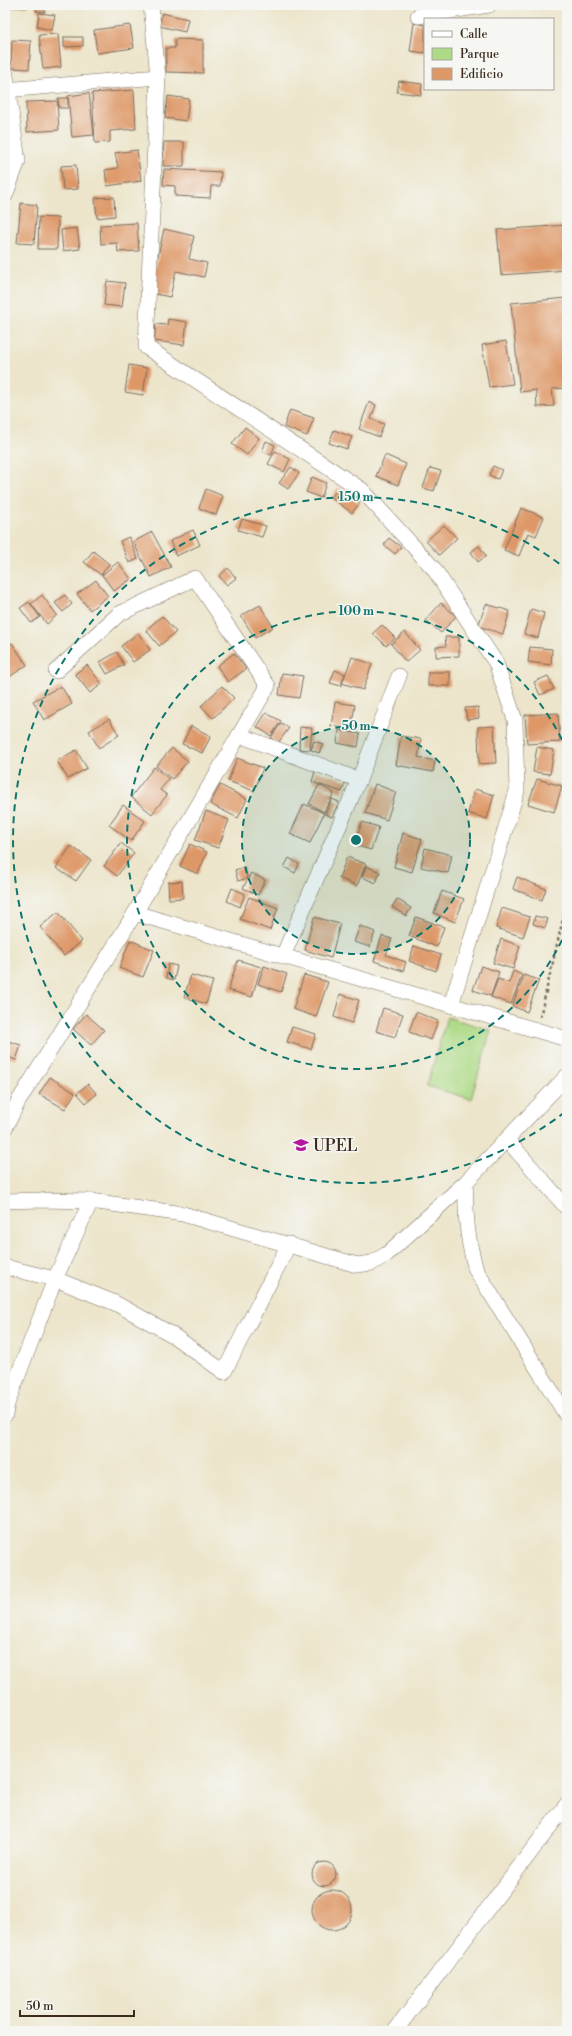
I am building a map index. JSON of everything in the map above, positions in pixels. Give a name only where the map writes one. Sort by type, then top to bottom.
[{"type":"street","points":[[151,5],[158,77],[146,347],[362,490],[434,569],[496,663],[515,720],[517,791],[451,1005]]},
{"type":"street","points":[[418,16],[489,5]]},
{"type":"street","points":[[5,69],[6,90],[18,161],[5,196]]},
{"type":"street","points":[[6,90],[158,77]]},
{"type":"street","points":[[5,1128],[22,1095],[135,913],[268,686],[195,578],[119,614],[56,671]]},
{"type":"street","points":[[283,956],[359,780],[398,676]]},
{"type":"street","points":[[239,735],[359,780]]},
{"type":"street","points":[[135,913],[567,1039]]},
{"type":"street","points":[[5,1201],[91,1201],[183,1214],[357,1265],[372,1263],[387,1254],[466,1182],[508,1141],[567,1076]]},
{"type":"street","points":[[508,1141],[567,1208]]},
{"type":"street","points":[[466,1182],[465,1214],[468,1236],[476,1270],[567,1416]]},
{"type":"street","points":[[5,1415],[7,1404],[55,1279],[91,1201]]},
{"type":"street","points":[[5,1267],[55,1279],[115,1303],[172,1334],[224,1372],[289,1244]]},
{"type":"street","points":[[395,2031],[567,1804]]},
{"type":"path","points":[[537,1030],[567,902]]},
{"type":"green space","points":[[447,1017],[491,1030],[471,1099],[427,1086]]},
{"type":"building","points":[[11,5],[28,5],[28,7],[11,7]]},
{"type":"building","points":[[36,5],[45,5],[45,12],[36,11]]},
{"type":"building","points":[[39,13],[55,15],[52,30],[37,27]]},
{"type":"building","points":[[162,13],[188,19],[185,32],[159,26]]},
{"type":"building","points":[[414,23],[424,25],[424,53],[410,51]]},
{"type":"building","points":[[130,25],[134,48],[97,53],[94,30]]},
{"type":"building","points":[[58,34],[61,67],[43,69],[39,35]]},
{"type":"building","points":[[64,37],[83,37],[83,46],[64,47]]},
{"type":"building","points":[[175,39],[203,40],[203,73],[166,72],[166,48],[175,48]]},
{"type":"building","points":[[12,40],[31,41],[29,69],[11,68]]},
{"type":"building","points":[[399,81],[422,84],[421,95],[397,92]]},
{"type":"building","points":[[134,90],[136,129],[110,131],[110,142],[95,143],[92,93]]},
{"type":"building","points":[[89,93],[94,135],[72,137],[68,96]]},
{"type":"building","points":[[168,96],[189,99],[186,121],[165,118]]},
{"type":"building","points":[[58,98],[68,98],[68,108],[59,108]]},
{"type":"building","points":[[57,101],[59,130],[27,132],[26,102]]},
{"type":"building","points":[[5,119],[8,140],[5,140]]},
{"type":"building","points":[[164,142],[184,142],[184,166],[163,166]]},
{"type":"building","points":[[137,150],[141,181],[107,186],[105,170],[118,168],[115,153]]},
{"type":"building","points":[[76,165],[78,189],[63,190],[61,166]]},
{"type":"building","points":[[164,169],[221,172],[220,186],[211,186],[210,198],[175,196],[175,186],[163,185]]},
{"type":"building","points":[[114,197],[115,216],[97,218],[95,198]]},
{"type":"building","points":[[21,203],[37,205],[34,244],[17,243]]},
{"type":"building","points":[[39,217],[58,218],[57,249],[38,249]]},
{"type":"building","points":[[137,223],[139,251],[118,252],[117,243],[101,244],[100,225]]},
{"type":"building","points":[[567,225],[567,270],[501,275],[497,230]]},
{"type":"building","points":[[77,228],[80,249],[63,251],[61,230]]},
{"type":"building","points":[[164,229],[194,236],[189,259],[207,263],[204,277],[176,271],[170,297],[150,293]]},
{"type":"building","points":[[107,281],[125,283],[122,307],[104,305]]},
{"type":"building","points":[[567,298],[567,388],[552,389],[554,406],[537,407],[536,390],[520,392],[511,303]]},
{"type":"building","points":[[168,319],[187,322],[184,345],[154,341],[156,324],[167,325]]},
{"type":"building","points":[[506,341],[513,384],[489,387],[482,345]]},
{"type":"building","points":[[129,365],[147,368],[143,395],[125,392]]},
{"type":"building","points":[[369,402],[376,405],[371,419],[384,424],[379,437],[359,429]]},
{"type":"building","points":[[290,410],[314,418],[307,436],[284,427]]},
{"type":"building","points":[[245,427],[259,438],[247,455],[232,444]]},
{"type":"building","points":[[334,430],[352,437],[347,449],[329,443]]},
{"type":"building","points":[[266,441],[275,445],[271,455],[262,451]]},
{"type":"building","points":[[275,451],[290,459],[284,472],[268,464]]},
{"type":"building","points":[[385,455],[406,464],[398,485],[376,476]]},
{"type":"building","points":[[493,466],[502,470],[498,479],[489,475]]},
{"type":"building","points":[[291,467],[299,473],[288,489],[279,483]]},
{"type":"building","points":[[430,468],[441,471],[434,491],[423,488]]},
{"type":"building","points":[[312,477],[326,483],[321,498],[306,492]]},
{"type":"building","points":[[566,484],[567,501],[564,501]]},
{"type":"building","points":[[338,488],[360,503],[352,513],[331,498]]},
{"type":"building","points":[[206,489],[223,496],[216,515],[199,508]]},
{"type":"building","points":[[521,508],[544,517],[536,536],[528,533],[519,556],[504,550]]},
{"type":"building","points":[[242,519],[266,526],[262,537],[238,530]]},
{"type":"building","points":[[444,525],[457,538],[439,555],[426,541]]},
{"type":"building","points":[[193,530],[200,545],[176,556],[170,541]]},
{"type":"building","points":[[152,532],[171,567],[151,577],[133,542]]},
{"type":"building","points":[[129,537],[138,559],[129,563],[120,541]]},
{"type":"building","points":[[389,538],[401,547],[395,554],[384,545]]},
{"type":"building","points":[[479,546],[486,556],[478,562],[471,552]]},
{"type":"building","points":[[93,551],[109,564],[101,575],[84,562]]},
{"type":"building","points":[[118,562],[131,579],[114,591],[102,575]]},
{"type":"building","points":[[228,568],[236,578],[227,585],[219,576]]},
{"type":"building","points":[[96,580],[108,596],[90,610],[77,594]]},
{"type":"building","points":[[42,595],[57,615],[47,624],[31,604]]},
{"type":"building","points":[[65,595],[72,604],[63,612],[55,603]]},
{"type":"building","points":[[29,602],[40,617],[31,623],[20,608]]},
{"type":"building","points":[[441,603],[456,616],[441,633],[426,620]]},
{"type":"building","points":[[486,604],[510,611],[503,634],[478,626]]},
{"type":"building","points":[[260,605],[273,627],[255,638],[241,616]]},
{"type":"building","points":[[531,609],[544,613],[538,638],[524,634]]},
{"type":"building","points":[[162,616],[176,632],[159,646],[146,630]]},
{"type":"building","points":[[382,625],[395,638],[386,646],[373,633]]},
{"type":"building","points":[[405,632],[420,650],[406,662],[391,644]]},
{"type":"building","points":[[138,633],[150,650],[133,662],[121,646]]},
{"type":"building","points":[[445,637],[459,637],[459,656],[436,657],[436,647],[446,646]]},
{"type":"building","points":[[12,643],[27,665],[5,680],[5,647]]},
{"type":"building","points":[[530,647],[552,649],[551,665],[528,662]]},
{"type":"building","points":[[117,652],[124,665],[107,674],[100,662]]},
{"type":"building","points":[[234,653],[246,669],[228,682],[217,666]]},
{"type":"building","points":[[352,657],[372,664],[363,690],[342,683]]},
{"type":"building","points":[[87,665],[102,684],[90,693],[75,674]]},
{"type":"building","points":[[335,670],[345,674],[341,686],[330,683]]},
{"type":"building","points":[[428,672],[450,672],[450,686],[428,686]]},
{"type":"building","points":[[282,673],[303,676],[299,698],[279,695]]},
{"type":"building","points":[[548,676],[554,689],[540,695],[534,682]]},
{"type":"building","points":[[61,686],[72,704],[44,720],[33,701]]},
{"type":"building","points":[[222,686],[234,698],[213,718],[201,706]]},
{"type":"building","points":[[335,702],[355,705],[351,729],[331,726]]},
{"type":"building","points":[[478,707],[479,718],[467,720],[465,708]]},
{"type":"building","points":[[266,713],[281,721],[271,736],[257,727]]},
{"type":"building","points":[[558,713],[560,742],[527,744],[525,715]]},
{"type":"building","points":[[109,719],[119,735],[99,748],[89,731]]},
{"type":"building","points":[[281,723],[289,728],[278,743],[271,738]]},
{"type":"building","points":[[191,726],[211,736],[202,753],[182,744]]},
{"type":"building","points":[[494,726],[496,763],[479,764],[478,727]]},
{"type":"building","points":[[300,727],[312,728],[310,750],[299,749]]},
{"type":"building","points":[[339,730],[360,734],[358,747],[337,743]]},
{"type":"building","points":[[401,736],[421,739],[418,757],[435,761],[433,772],[396,765]]},
{"type":"building","points":[[314,741],[323,744],[319,753],[311,750]]},
{"type":"building","points":[[537,747],[554,750],[550,774],[533,772]]},
{"type":"building","points":[[172,748],[188,761],[172,779],[156,766]]},
{"type":"building","points":[[76,750],[87,768],[68,779],[57,761]]},
{"type":"building","points":[[237,758],[263,768],[254,791],[228,781]]},
{"type":"building","points":[[567,766],[567,781],[563,780]]},
{"type":"building","points":[[154,767],[169,779],[160,790],[167,795],[152,814],[131,797]]},
{"type":"building","points":[[315,771],[346,780],[342,792],[312,782]]},
{"type":"building","points":[[537,779],[562,786],[554,812],[528,804]]},
{"type":"building","points":[[375,784],[396,792],[387,820],[365,813]]},
{"type":"building","points":[[220,785],[247,799],[238,818],[210,804]]},
{"type":"building","points":[[319,785],[334,793],[324,812],[309,804]]},
{"type":"building","points":[[475,789],[494,795],[487,819],[468,813]]},
{"type":"building","points":[[332,799],[339,802],[332,817],[325,814]]},
{"type":"building","points":[[304,804],[324,813],[310,843],[290,834]]},
{"type":"building","points":[[123,805],[145,821],[131,841],[109,825]]},
{"type":"building","points":[[206,811],[229,820],[218,848],[195,840]]},
{"type":"building","points":[[362,822],[379,827],[371,850],[354,845]]},
{"type":"building","points":[[403,833],[422,839],[412,872],[394,867]]},
{"type":"building","points":[[121,843],[134,853],[117,876],[104,866]]},
{"type":"building","points":[[190,844],[207,852],[198,874],[180,866]]},
{"type":"building","points":[[71,846],[91,860],[76,881],[56,868]]},
{"type":"building","points":[[425,848],[452,855],[448,873],[421,867]]},
{"type":"building","points":[[347,857],[366,864],[357,886],[339,878]]},
{"type":"building","points":[[289,858],[299,864],[295,873],[284,867]]},
{"type":"building","points":[[366,866],[380,872],[376,883],[362,877]]},
{"type":"building","points":[[244,867],[247,878],[238,881],[235,870]]},
{"type":"building","points":[[251,873],[265,880],[258,895],[243,888]]},
{"type":"building","points":[[517,877],[546,889],[542,900],[513,889]]},
{"type":"building","points":[[182,881],[183,898],[169,899],[168,882]]},
{"type":"building","points":[[232,888],[245,894],[240,907],[227,901]]},
{"type":"building","points":[[442,891],[464,899],[455,922],[434,913]]},
{"type":"building","points":[[249,897],[278,908],[270,930],[240,919]]},
{"type":"building","points":[[397,899],[411,908],[406,916],[392,907]]},
{"type":"building","points":[[502,908],[530,917],[523,937],[496,928]]},
{"type":"building","points":[[58,912],[82,941],[64,956],[40,927]]},
{"type":"building","points":[[535,916],[548,919],[545,928],[533,924]]},
{"type":"building","points":[[314,917],[340,924],[331,958],[305,950]]},
{"type":"building","points":[[416,917],[444,927],[437,947],[409,936]]},
{"type":"building","points":[[360,926],[375,932],[370,947],[354,942]]},
{"type":"building","points":[[382,936],[392,939],[386,955],[406,962],[403,971],[374,961]]},
{"type":"building","points":[[501,939],[520,946],[513,969],[493,963]]},
{"type":"building","points":[[130,940],[154,950],[143,977],[119,968]]},
{"type":"building","points":[[414,946],[441,955],[436,971],[409,961]]},
{"type":"building","points":[[238,960],[261,967],[252,997],[228,990]]},
{"type":"building","points":[[168,964],[177,966],[174,980],[166,978]]},
{"type":"building","points":[[264,966],[287,974],[281,992],[258,984]]},
{"type":"building","points":[[481,966],[499,972],[491,996],[473,990]]},
{"type":"building","points":[[513,971],[522,975],[511,1004],[491,997],[498,979],[509,983]]},
{"type":"building","points":[[191,975],[213,981],[206,1004],[184,997]]},
{"type":"building","points":[[304,975],[328,982],[316,1017],[293,1009]]},
{"type":"building","points":[[524,975],[539,980],[527,1012],[512,1006]]},
{"type":"building","points":[[340,994],[359,1000],[352,1023],[334,1017]]},
{"type":"building","points":[[383,1008],[403,1014],[395,1037],[376,1031]]},
{"type":"building","points":[[416,1012],[438,1021],[431,1040],[409,1032]]},
{"type":"building","points":[[86,1014],[104,1030],[91,1045],[73,1029]]},
{"type":"building","points":[[292,1027],[316,1034],[311,1049],[287,1042]]},
{"type":"building","points":[[5,1040],[21,1045],[16,1060],[5,1056]]},
{"type":"building","points":[[50,1077],[75,1093],[65,1109],[39,1094]]},
{"type":"building","points":[[88,1084],[97,1094],[86,1103],[77,1093]]},
{"type":"building","points":[[324,1862],[333,1865],[336,1874],[333,1883],[324,1886],[315,1883],[312,1874],[315,1865]]},
{"type":"building","points":[[336,1890],[343,1893],[349,1899],[352,1910],[351,1918],[343,1927],[336,1930],[328,1930],[321,1927],[313,1918],[312,1906],[315,1899],[324,1891]]},
{"type":"place","name":"UPEL","points":[[301,1145]]}]
